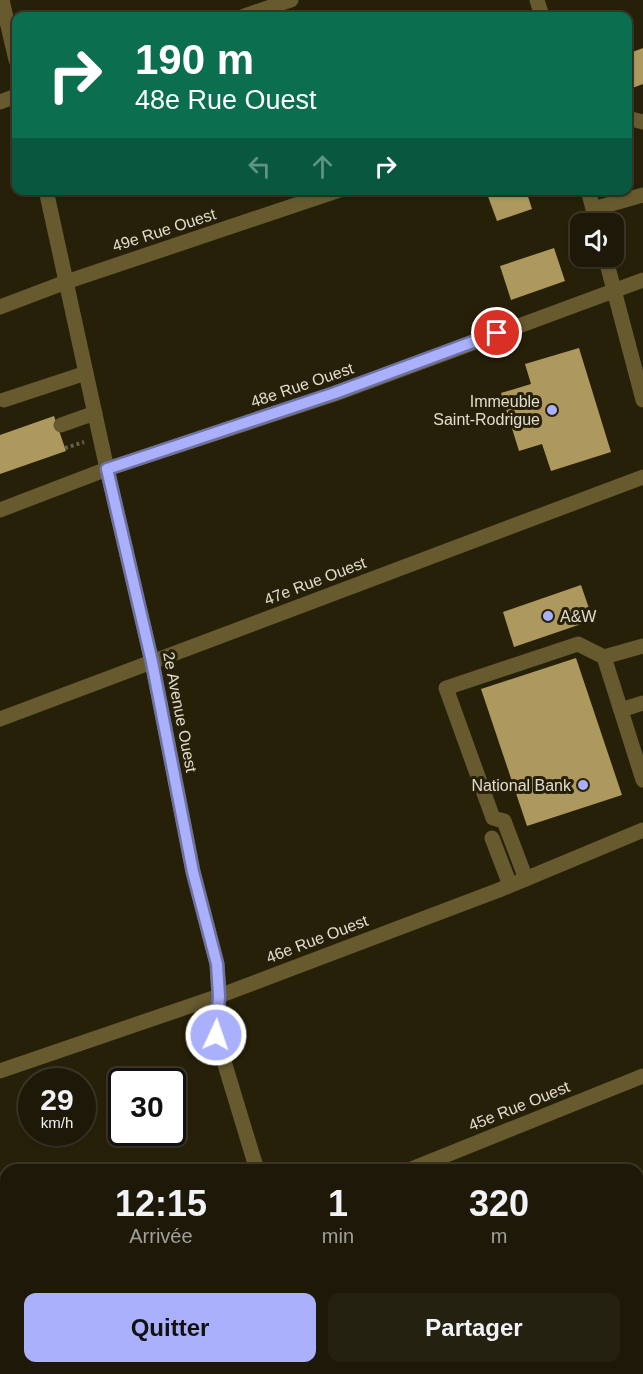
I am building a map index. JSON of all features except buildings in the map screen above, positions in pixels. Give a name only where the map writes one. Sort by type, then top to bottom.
[{"type":"street","points":[[2,0],[12,43]]},
{"type":"street","points":[[256,12],[291,0]]},
{"type":"street","name":"2e Avenue Ouest","points":[[47,195],[152,662],[193,872],[217,964],[219,996],[216,1035],[255,1164]]},
{"type":"street","name":"49e Rue Ouest","points":[[0,307],[66,282],[325,195]]},
{"type":"street","points":[[589,195],[594,213]]},
{"type":"street","points":[[602,213],[643,195]]},
{"type":"street","points":[[608,267],[643,400]]},
{"type":"street","name":"48e Rue Ouest","points":[[0,510],[107,469],[335,393],[643,280]]},
{"type":"street","points":[[4,400],[86,374]]},
{"type":"street","points":[[62,424],[95,413]]},
{"type":"street","name":"47e Rue Ouest","points":[[0,719],[643,477]]},
{"type":"street","points":[[526,879],[504,821],[493,818],[446,688],[578,645],[604,657],[643,646]]},
{"type":"street","points":[[604,657],[642,774]]},
{"type":"street","points":[[621,710],[643,703]]},
{"type":"street","name":"46e Rue Ouest","points":[[0,1071],[219,996],[526,879],[643,830]]},
{"type":"street","points":[[492,838],[510,885]]},
{"type":"street","name":"45e Rue Ouest","points":[[424,1164],[643,1076]]},
{"type":"place","name":"Immeuble Saint-Rodrigue","points":[[552,410]]},
{"type":"place","name":"A&W","points":[[548,616]]},
{"type":"place","name":"National Bank","points":[[583,785]]},
{"type":"route","points":[[216,1035],[219,996],[217,964],[193,872],[152,662],[107,469],[335,393],[497,333]]}]
